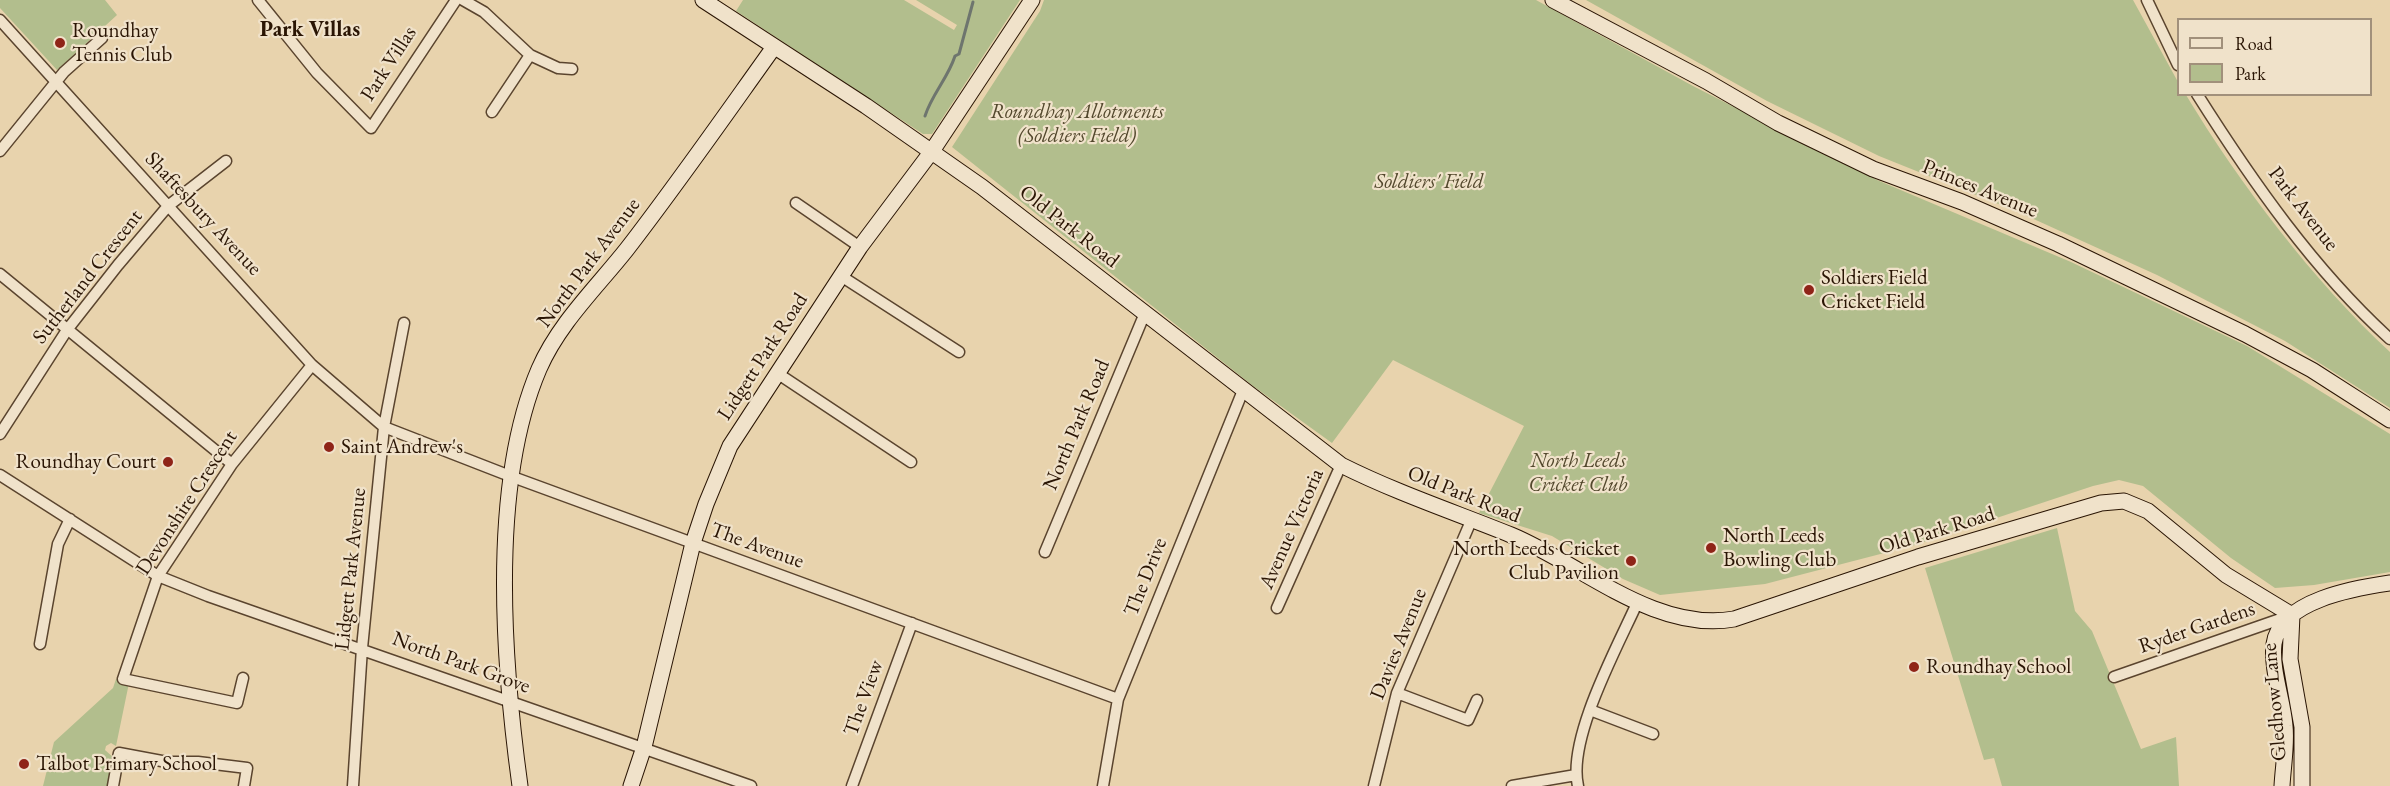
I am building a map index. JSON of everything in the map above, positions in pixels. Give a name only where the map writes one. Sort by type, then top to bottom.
[{"type":"street","name":"Park Villas","points":[[258,0],[317,73],[371,128],[456,0]]},
{"type":"street","points":[[463,0],[484,12],[530,55],[558,68],[572,69]]},
{"type":"street","name":"Old Park Road","points":[[703,0],[932,151],[982,187],[1341,465],[1546,551],[1669,616],[1709,621],[1734,619],[1918,557],[2101,502],[2124,501],[2148,511],[2226,574],[2292,615]]},
{"type":"street","name":"Lidgett Park Road","points":[[631,786],[644,747],[693,543],[719,468],[777,373],[860,247],[932,151],[1032,0]]},
{"type":"street","name":"Princes Avenue","points":[[1553,0],[1706,81],[1778,123],[1862,164],[1962,202],[2058,244],[2245,334],[2312,370],[2390,420]]},
{"type":"street","points":[[2147,0],[2177,63]]},
{"type":"street","name":"Shaftesbury Avenue","points":[[0,20],[312,365],[384,427]]},
{"type":"street","points":[[0,152],[55,82],[102,38]]},
{"type":"street","name":"North Park Avenue","points":[[520,786],[508,701],[505,587],[510,476],[525,409],[540,368],[569,319],[628,248],[774,47]]},
{"type":"street","points":[[492,112],[530,55]]},
{"type":"street","name":"Park Avenue","points":[[2198,96],[2227,142],[2291,229],[2367,318],[2390,339]]},
{"type":"street","name":"Sutherland Crescent","points":[[0,434],[67,330],[168,206],[226,161]]},
{"type":"street","points":[[796,203],[860,247]]},
{"type":"street","points":[[0,274],[231,464]]},
{"type":"street","points":[[841,276],[959,352]]},
{"type":"street","name":"North Park Road","points":[[1045,552],[1145,313]]},
{"type":"street","name":"Lidgett Park Avenue","points":[[353,786],[362,648],[384,427],[404,323]]},
{"type":"street","name":"Devonshire Crescent","points":[[243,678],[237,702],[123,679],[158,576],[231,464],[312,365]]},
{"type":"street","points":[[777,373],[911,462]]},
{"type":"street","name":"The Drive","points":[[1102,786],[1118,699],[1244,388]]},
{"type":"street","name":"The Avenue","points":[[384,427],[510,476],[1118,699]]},
{"type":"street","name":"Avenue Victoria","points":[[1277,608],[1341,465]]},
{"type":"street","name":"North Park Grove","points":[[0,475],[158,576],[208,596],[362,648],[750,786]]},
{"type":"street","points":[[40,644],[58,544],[70,519]]},
{"type":"street","name":"Davies Avenue","points":[[1374,786],[1397,693],[1471,521]]},
{"type":"street","name":"Gledhow Lane","points":[[2282,786],[2286,728],[2274,642],[2279,631],[2302,607],[2353,588],[2390,583]]},
{"type":"street","points":[[1512,786],[1577,781],[1580,744],[1590,711],[1638,601]]},
{"type":"street","name":"Gledhow Lane","points":[[2292,615],[2290,658],[2302,726],[2302,786]]},
{"type":"street","name":"Ryder Gardens","points":[[2114,677],[2292,615]]},
{"type":"street","name":"The View","points":[[852,786],[912,623]]},
{"type":"street","points":[[1397,693],[1468,720],[1477,700]]},
{"type":"street","points":[[1590,711],[1653,734]]},
{"type":"street","points":[[2286,728],[2302,726]]},
{"type":"street","points":[[113,786],[119,753],[167,762],[198,762],[247,768],[244,786]]},
{"type":"green space","name":"Roundhay Tennis Club","points":[[0,0],[105,0],[117,15],[57,70],[0,8]]},
{"type":"green space","points":[[743,0],[904,0],[954,30],[957,25],[916,0],[1020,0],[932,134],[923,134],[736,11]]},
{"type":"green space","name":"Soldiers' Field","points":[[1044,0],[1536,0],[1693,86],[1877,180],[2071,262],[2247,346],[2390,434],[2390,572],[2314,585],[2275,588],[2231,558],[2143,486],[2119,480],[2093,486],[1915,545],[1765,584],[1660,595],[1623,579],[1552,536],[1479,513],[1524,426],[1393,360],[1332,443],[1253,386],[952,147],[1040,11]]},
{"type":"green space","points":[[1586,0],[2133,0],[2177,80],[2177,96],[2187,96],[2254,197],[2306,263],[2390,352],[2390,408],[2285,341],[2157,275],[2016,211],[1879,156],[1767,101]]},
{"type":"green space","points":[[2057,528],[2075,611],[2092,631],[2141,749],[2176,737],[2179,786],[2002,786],[1994,758],[1984,760],[1925,568]]},
{"type":"green space","points":[[116,679],[129,683],[116,746],[111,743],[106,746],[105,750],[115,759],[110,786],[43,786],[54,742],[113,688]]},
{"type":"waterway","points":[[925,116],[955,56],[959,54],[973,2]]},
{"type":"place","name":"Roundhay Tennis Club","points":[[60,43]]},
{"type":"place","name":"Soldiers Field Cricket Field","points":[[1809,290]]},
{"type":"place","name":"Saint Andrew's","points":[[329,447]]},
{"type":"place","name":"Roundhay Court","points":[[168,462]]},
{"type":"place","name":"North Leeds Bowling Club","points":[[1711,548]]},
{"type":"place","name":"North Leeds Cricket Club Pavilion","points":[[1631,561]]},
{"type":"place","name":"Roundhay School","points":[[1914,667]]},
{"type":"place","name":"Talbot Primary School","points":[[24,764]]},
{"type":"district","name":"Park Villas","points":[[310,30]]},
{"type":"park label","name":"Roundhay Allotments (Soldiers Field)","points":[[1077,124]]},
{"type":"park label","name":"North Leeds Cricket Club","points":[[1578,473]]}]
